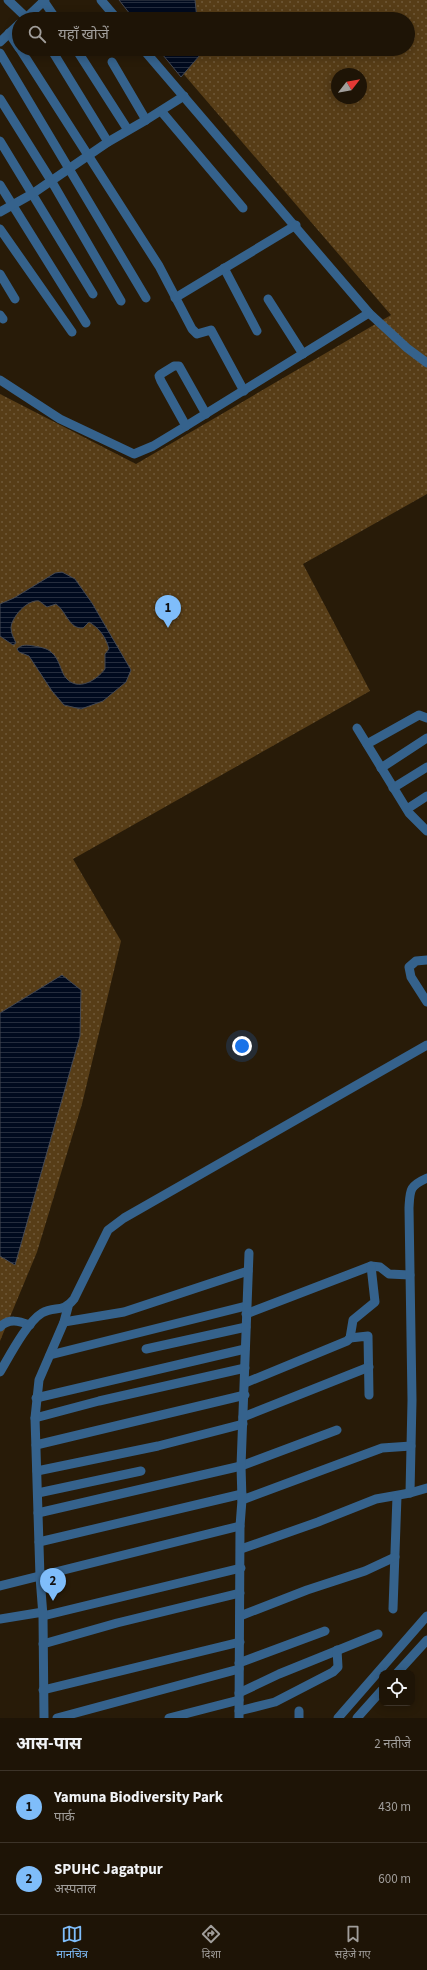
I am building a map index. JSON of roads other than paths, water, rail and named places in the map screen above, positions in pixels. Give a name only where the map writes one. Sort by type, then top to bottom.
[{"type":"street","points":[[8,0],[18,12]]},
{"type":"street","points":[[32,12],[44,0],[52,12]]},
{"type":"street","points":[[101,0],[111,12]]},
{"type":"street","points":[[0,41],[12,30]]},
{"type":"street","points":[[9,33],[12,38]]},
{"type":"street","points":[[0,53],[146,298]]},
{"type":"street","points":[[24,56],[158,266],[195,333],[199,334],[209,330],[212,332],[244,391]]},
{"type":"street","points":[[55,56],[108,142]]},
{"type":"street","points":[[80,56],[128,130]]},
{"type":"street","points":[[150,56],[369,312],[407,348],[427,362]]},
{"type":"street","points":[[112,62],[146,120]]},
{"type":"street","points":[[0,212],[52,182],[108,142],[124,134],[128,130],[184,96]]},
{"type":"street","points":[[0,99],[52,182],[121,301]]},
{"type":"street","points":[[161,111],[243,208]]},
{"type":"street","points":[[0,141],[93,294]]},
{"type":"street","points":[[0,185],[86,323]]},
{"type":"street","points":[[175,298],[296,225]]},
{"type":"street","points":[[0,229],[72,332]]},
{"type":"street","points":[[224,268],[257,331]]},
{"type":"street","points":[[0,274],[15,299]]},
{"type":"street","points":[[268,298],[303,354]]},
{"type":"street","points":[[0,380],[60,419],[131,454],[142,451],[186,426],[369,312]]},
{"type":"street","points":[[186,426],[161,381],[159,376],[160,374],[174,366],[179,366],[206,414]]},
{"type":"street","points":[[367,744],[419,715],[427,718]]},
{"type":"street","points":[[357,728],[407,809],[427,831]]},
{"type":"street","points":[[381,768],[427,738]]},
{"type":"street","points":[[393,788],[427,767]]},
{"type":"street","points":[[407,809],[427,796]]},
{"type":"street","points":[[427,960],[416,961],[408,967],[411,977],[427,1002]]},
{"type":"street","points":[[44,1718],[43,1614],[40,1577],[35,1418],[36,1398],[39,1380],[64,1322],[68,1307],[74,1299],[108,1230],[121,1220],[427,1044]]},
{"type":"street","points":[[410,1493],[410,1192],[416,1183],[427,1178]]},
{"type":"street","points":[[249,1253],[246,1310],[245,1395],[241,1466],[242,1497],[240,1526],[241,1568],[239,1714],[275,1702],[333,1672],[338,1668],[337,1650]]},
{"type":"street","points":[[50,1355],[171,1326],[208,1314],[246,1310],[371,1266],[380,1267],[389,1274],[410,1275]]},
{"type":"street","points":[[350,1338],[353,1320],[375,1302],[371,1266]]},
{"type":"street","points":[[64,1322],[124,1312],[248,1271]]},
{"type":"street","points":[[0,1372],[30,1325],[42,1312],[68,1307]]},
{"type":"street","points":[[0,1327],[4,1323],[13,1321],[30,1325]]},
{"type":"street","points":[[146,1349],[246,1327]]},
{"type":"street","points":[[245,1383],[342,1343],[350,1338],[368,1336],[369,1395]]},
{"type":"street","points":[[36,1398],[245,1350]]},
{"type":"street","points":[[35,1418],[99,1401],[245,1368]]},
{"type":"street","points":[[37,1471],[158,1446],[243,1420],[369,1368]]},
{"type":"street","points":[[36,1445],[245,1395]]},
{"type":"street","points":[[38,1513],[241,1466],[337,1430]]},
{"type":"street","points":[[39,1542],[242,1497],[382,1448],[411,1446]]},
{"type":"street","points":[[38,1494],[141,1471]]},
{"type":"street","points":[[241,1549],[318,1522],[376,1499],[397,1496],[427,1488]]},
{"type":"street","points":[[393,1609],[397,1496]]},
{"type":"street","points":[[0,1586],[240,1526]]},
{"type":"street","points":[[240,1616],[307,1590],[365,1571],[395,1557]]},
{"type":"street","points":[[0,1619],[43,1614],[241,1568]]},
{"type":"street","points":[[43,1644],[117,1623],[240,1593]]},
{"type":"street","points":[[338,1718],[427,1616]]},
{"type":"street","points":[[57,1718],[239,1666],[325,1631]]},
{"type":"street","points":[[169,1718],[239,1696],[337,1650],[378,1634]]},
{"type":"street","points":[[400,1670],[427,1640]]},
{"type":"street","points":[[43,1690],[240,1642]]},
{"type":"street","points":[[357,1718],[379,1693]]},
{"type":"water","points":[[119,0],[195,0],[196,12],[128,12]]},
{"type":"water","points":[[164,56],[199,56],[181,77]]},
{"type":"water","points":[[62,572],[75,579],[92,603],[131,670],[126,682],[103,701],[81,709],[64,705],[52,691],[29,656],[19,652],[17,649],[21,646],[27,645],[41,647],[54,655],[64,675],[71,682],[76,684],[87,683],[97,677],[105,669],[105,654],[109,649],[102,633],[96,627],[89,622],[83,628],[78,628],[71,623],[56,604],[47,607],[39,601],[34,601],[20,610],[14,619],[11,630],[16,643],[13,645],[0,636],[0,604],[14,598],[55,573]]},
{"type":"water","points":[[62,975],[81,990],[80,1036],[15,1265],[0,1256],[0,1013]]},
{"type":"place","name":"Yamuna Biodiversity Park","points":[[168,628]]},
{"type":"place","name":"SPUHC Jagatpur","points":[[53,1601]]}]
